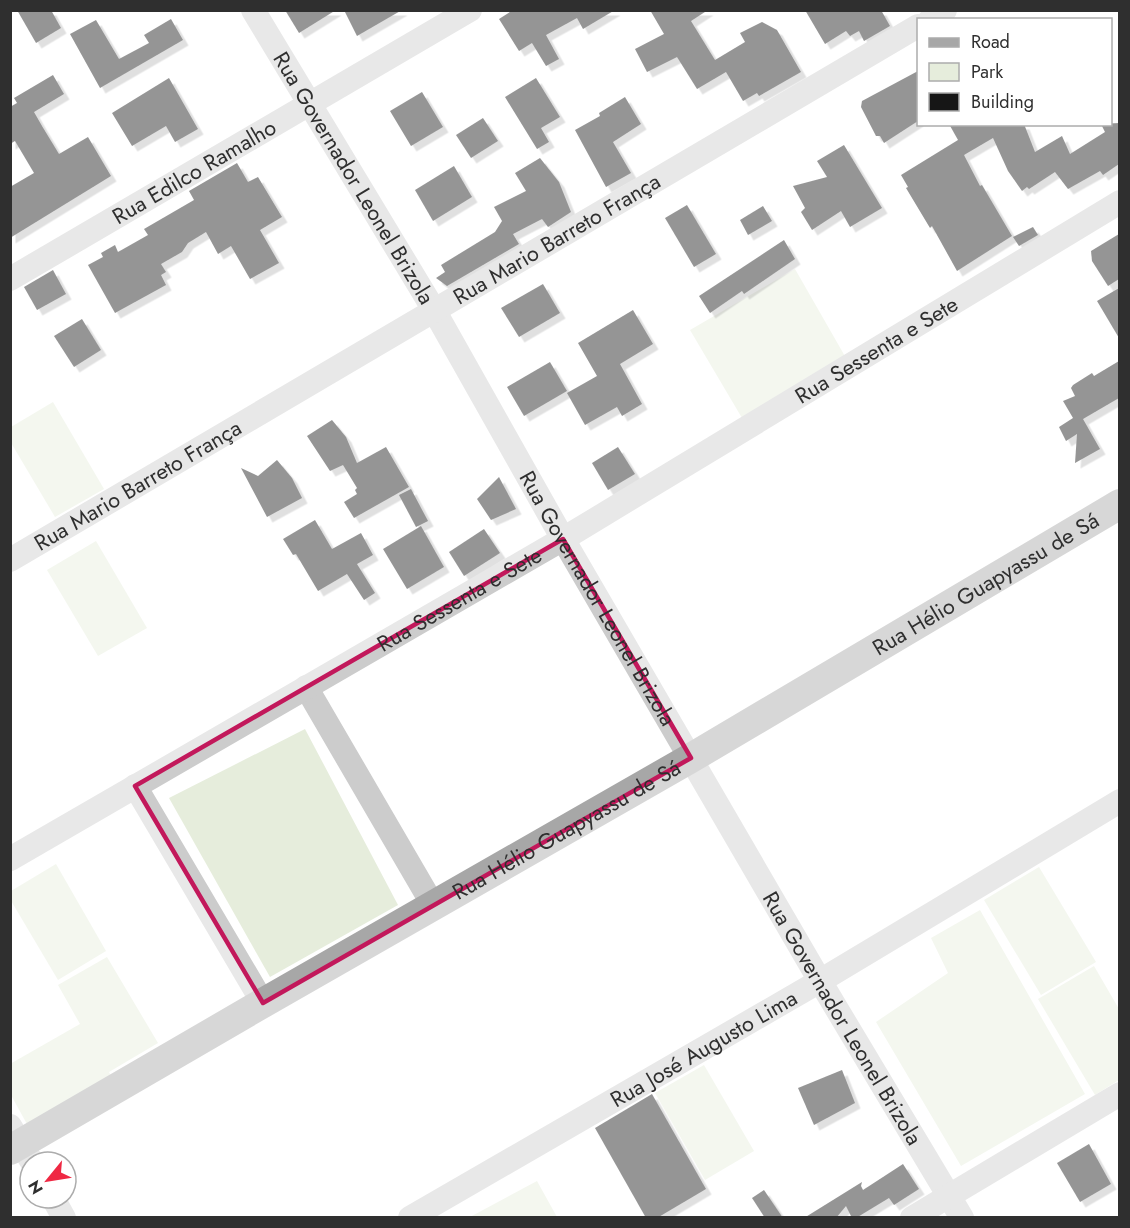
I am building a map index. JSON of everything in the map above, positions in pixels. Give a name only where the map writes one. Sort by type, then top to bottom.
[{"type":"main road","name":"Rua Hélio Guapyassu de Sá","points":[[19,1145],[691,758],[1119,504]]},
{"type":"street","name":"Rua Governador Leonel Brizola","points":[[253,10],[434,310],[563,539],[820,981],[962,1218]]},
{"type":"street","name":"Rua Edilco Ramalho","points":[[10,279],[470,10]]},
{"type":"street","name":"Rua Mario Barreto França","points":[[10,560],[917,27]]},
{"type":"street","name":"Rua Sessenta e Sete","points":[[10,859],[563,539],[1119,202]]},
{"type":"street","points":[[306,687],[433,905]]},
{"type":"street","points":[[135,786],[263,1003]]},
{"type":"street","name":"Rua José Augusto Lima","points":[[410,1218],[820,981],[1119,801]]},
{"type":"street","points":[[912,1218],[1119,1094]]},
{"type":"highlighted area","points":[[563,539],[691,758],[263,1003],[135,786]]},
{"type":"green space","points":[[795,269],[846,358],[742,418],[690,330]]},
{"type":"green space","points":[[53,402],[104,489],[55,517],[10,441],[11,427]]},
{"type":"green space","points":[[96,541],[147,628],[98,656],[47,570]]},
{"type":"green space","points":[[305,729],[398,905],[270,977],[169,798]]},
{"type":"green space","points":[[56,864],[106,951],[58,980],[10,899],[11,891]]},
{"type":"green space","points":[[1039,867],[1096,962],[1041,995],[984,900]]},
{"type":"green space","points":[[980,910],[1085,1094],[961,1166],[876,1022],[948,973],[931,938]]},
{"type":"green space","points":[[107,957],[158,1043],[109,1072],[112,1078],[28,1126],[11,1095],[10,1064],[80,1024],[58,985]]},
{"type":"green space","points":[[1094,966],[1119,1009],[1119,1080],[1095,1095],[1038,999]]},
{"type":"green space","points":[[704,1065],[754,1151],[705,1180],[655,1093]]},
{"type":"green space","points":[[537,1181],[557,1217],[470,1217]]},
{"type":"building","points":[[17,10],[51,10],[61,28],[36,43]]},
{"type":"building","points":[[285,10],[336,10],[299,33]]},
{"type":"building","points":[[344,10],[402,10],[357,36]]},
{"type":"building","points":[[513,10],[615,10],[583,29],[577,18],[546,35],[559,59],[546,66],[532,43],[519,51],[499,19]]},
{"type":"building","points":[[650,10],[708,10],[691,21],[715,60],[745,42],[740,33],[762,22],[777,30],[801,72],[759,96],[757,93],[743,101],[726,72],[697,89],[677,57],[647,72],[635,49],[664,34]]},
{"type":"building","points":[[805,10],[881,10],[890,26],[864,41],[859,31],[850,36],[846,31],[825,44]]},
{"type":"building","points":[[171,19],[183,40],[100,88],[70,34],[96,20],[119,59],[149,43],[144,35]]},
{"type":"building","points":[[917,72],[917,122],[884,143],[880,136],[876,136],[861,107],[862,101]]},
{"type":"building","points":[[53,75],[64,94],[34,112],[42,126],[59,154],[88,137],[111,176],[10,238],[10,187],[34,173],[15,141],[10,144],[10,107],[17,103],[14,98]]},
{"type":"building","points":[[169,78],[198,129],[175,142],[166,126],[132,146],[112,113]]},
{"type":"building","points":[[536,78],[560,117],[541,128],[549,142],[537,149],[505,97]]},
{"type":"building","points":[[422,92],[443,127],[411,146],[390,111]]},
{"type":"building","points":[[625,97],[641,124],[613,142],[631,173],[606,187],[575,130],[600,116],[599,113]]},
{"type":"building","points":[[483,118],[498,141],[471,158],[456,135]]},
{"type":"building","points":[[1112,123],[1119,123],[1119,164],[1103,175],[1100,171],[1068,189],[1055,172],[1022,191],[1008,171],[993,138],[964,155],[980,186],[982,185],[1012,236],[957,271],[932,226],[930,228],[906,188],[908,187],[901,175],[958,140],[950,126],[1025,126],[1035,152],[1062,136],[1070,154],[1105,132],[1102,126],[1112,126]]},
{"type":"building","points":[[844,145],[882,208],[850,227],[841,211],[812,230],[801,212],[805,208],[793,186],[827,177],[817,161]]},
{"type":"building","points":[[540,158],[559,182],[571,212],[548,227],[542,219],[513,234],[519,244],[447,286],[436,278],[445,272],[441,265],[495,232],[502,221],[494,207],[526,191],[515,173]]},
{"type":"building","points":[[237,163],[248,182],[258,177],[282,217],[260,230],[279,263],[250,279],[231,246],[218,254],[206,232],[188,243],[182,252],[161,264],[166,272],[161,275],[166,285],[115,313],[88,265],[103,257],[101,253],[115,245],[118,252],[148,235],[144,229],[194,200],[189,191]]},
{"type":"building","points":[[454,166],[472,197],[433,221],[415,190]]},
{"type":"building","points":[[687,205],[716,254],[694,267],[665,218]]},
{"type":"building","points":[[763,206],[772,221],[748,235],[740,220]]},
{"type":"building","points":[[1033,227],[1038,235],[1019,246],[1013,237]]},
{"type":"building","points":[[1119,234],[1119,279],[1108,286],[1092,261],[1091,251]]},
{"type":"building","points":[[784,240],[795,259],[744,294],[742,291],[710,313],[699,296]]},
{"type":"building","points":[[53,270],[66,294],[37,310],[24,287]]},
{"type":"building","points":[[543,284],[560,313],[519,337],[501,308]]},
{"type":"building","points":[[1119,288],[1119,338],[1097,301]]},
{"type":"building","points":[[633,310],[653,344],[620,364],[642,404],[622,416],[617,407],[585,425],[567,393],[597,376],[578,343]]},
{"type":"building","points":[[82,319],[101,350],[74,367],[54,336]]},
{"type":"building","points":[[1119,361],[1119,398],[1083,419],[1100,449],[1075,463],[1077,434],[1066,441],[1059,427],[1073,418],[1063,401],[1075,396],[1071,388],[1073,385],[1092,373],[1094,376]]},
{"type":"building","points":[[550,362],[567,391],[524,416],[507,387]]},
{"type":"building","points":[[332,420],[346,437],[357,463],[386,447],[409,487],[354,518],[344,502],[357,494],[355,490],[357,488],[343,465],[330,471],[307,436]]},
{"type":"building","points":[[618,447],[635,474],[608,490],[592,463]]},
{"type":"building","points":[[277,460],[292,478],[302,498],[267,517],[241,468],[258,476]]},
{"type":"building","points":[[499,477],[516,509],[491,520],[477,499]]},
{"type":"building","points":[[411,489],[428,521],[416,527],[399,495]]},
{"type":"building","points":[[315,520],[332,549],[361,533],[373,555],[357,564],[375,593],[364,600],[347,574],[318,591],[296,554],[293,555],[283,539]]},
{"type":"building","points":[[421,526],[444,567],[407,589],[383,549]]},
{"type":"building","points":[[484,529],[500,553],[464,576],[449,552]]},
{"type":"building","points":[[842,1070],[855,1103],[814,1125],[798,1088]]},
{"type":"building","points":[[652,1094],[706,1189],[657,1218],[646,1218],[595,1128]]},
{"type":"building","points":[[1089,1144],[1111,1184],[1080,1202],[1057,1163]]},
{"type":"building","points":[[903,1164],[919,1189],[894,1205],[889,1198],[856,1218],[852,1218],[846,1206],[836,1218],[804,1218],[862,1182],[863,1190]]},
{"type":"building","points":[[764,1190],[783,1218],[765,1218],[752,1198]]}]
